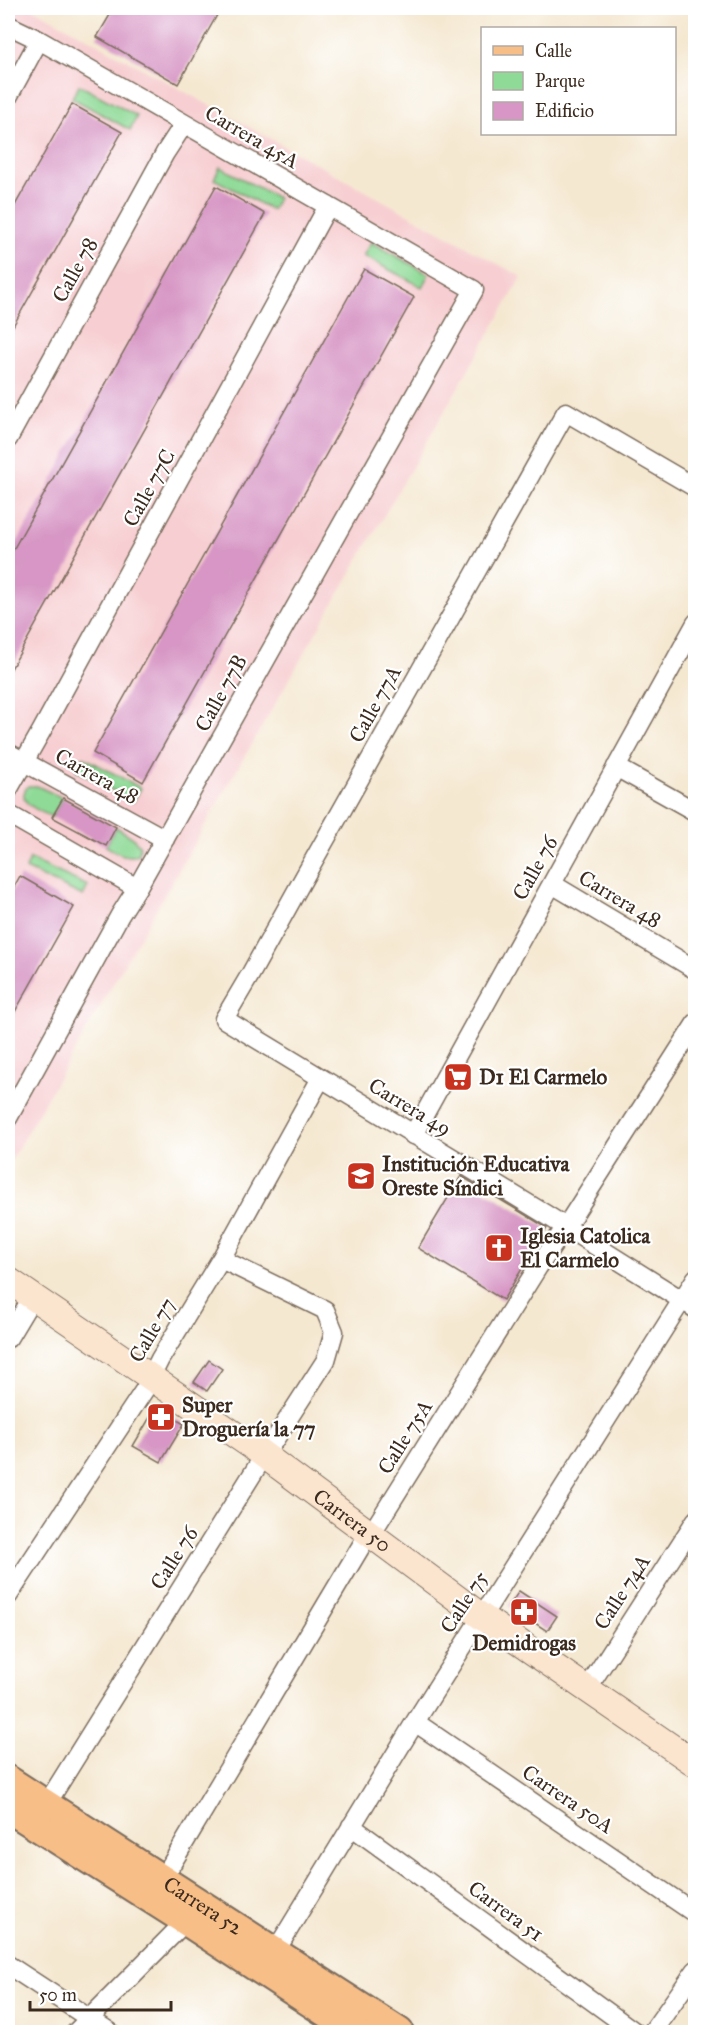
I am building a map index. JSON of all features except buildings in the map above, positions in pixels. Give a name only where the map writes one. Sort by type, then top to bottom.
[{"type":"main road","name":"Carrera 52","points":[[8,1780],[399,2032]]},
{"type":"main road","name":"Carrera 52","points":[[8,1808],[356,2032]]},
{"type":"street","name":"Carrera 45A","points":[[8,25],[39,40],[474,290]]},
{"type":"street","points":[[8,97],[39,40]]},
{"type":"street","name":"Calle 78","points":[[8,439],[165,153],[184,124]]},
{"type":"street","name":"Calle 77C","points":[[8,790],[15,757],[42,730],[328,206]]},
{"type":"street","name":"Calle 77B","points":[[8,1118],[120,915],[474,290]]},
{"type":"street","name":"Calle 77A","points":[[224,1019],[566,412],[696,488]]},
{"type":"street","name":"Calle 76","points":[[413,1135],[616,767],[689,652],[696,622]]},
{"type":"street","name":"Carrera 48","points":[[15,757],[165,839]]},
{"type":"street","points":[[616,767],[696,812]]},
{"type":"street","points":[[8,814],[137,888]]},
{"type":"street","name":"Carrera 48","points":[[552,884],[696,970]]},
{"type":"street","name":"Carrera 49","points":[[224,1019],[545,1214],[688,1305]]},
{"type":"street","name":"Calle 75A","points":[[162,1880],[363,1543],[531,1277],[565,1228],[696,1023]]},
{"type":"street","name":"Calle 77","points":[[8,1596],[150,1378],[222,1259],[321,1078]]},
{"type":"street","name":"Calle 76","points":[[46,1805],[326,1360],[334,1332],[325,1310],[222,1259]]},
{"type":"street","name":"Calle 75","points":[[275,1952],[415,1722],[482,1617],[688,1305],[696,1278]]},
{"type":"street","name":"Carrera 50","points":[[8,1280],[264,1456],[482,1617],[696,1764]]},
{"type":"street","points":[[8,1338],[32,1298]]},
{"type":"street","name":"Calle 74A","points":[[587,1689],[696,1520]]},
{"type":"street","name":"Carrera 50A","points":[[415,1722],[696,1914]]},
{"type":"street","name":"Carrera 51","points":[[351,1826],[635,2032]]},
{"type":"street","points":[[76,2032],[186,1921]]},
{"type":"street","points":[[8,1965],[110,2032]]},
{"type":"street","points":[[652,2032],[696,1970]]},
{"type":"shaded area","points":[[8,8],[32,8],[522,277],[8,1165]]},
{"type":"green space","points":[[79,85],[137,116],[130,130],[72,98]]},
{"type":"green space","points":[[220,167],[278,198],[272,210],[214,179]]},
{"type":"green space","points":[[371,242],[429,274],[422,287],[363,256]]},
{"type":"green space","points":[[83,757],[141,788],[133,802],[76,770]]},
{"type":"green space","points":[[28,786],[37,786],[63,798],[52,817],[26,802],[24,797]]},
{"type":"green space","points":[[116,827],[132,837],[140,846],[139,854],[126,856],[106,846]]},
{"type":"green space","points":[[30,859],[88,886],[83,896],[26,869]]},
{"type":"place","name":"D1 El Carmelo","points":[[458,1077]]},
{"type":"place","name":"Institución Educativa Oreste Síndici","points":[[361,1176]]},
{"type":"place","name":"Iglesia Catolica El Carmelo","points":[[499,1248]]},
{"type":"place","name":"Super Droguería la 77","points":[[161,1417]]},
{"type":"place","name":"Demidrogas","points":[[524,1612]]}]
